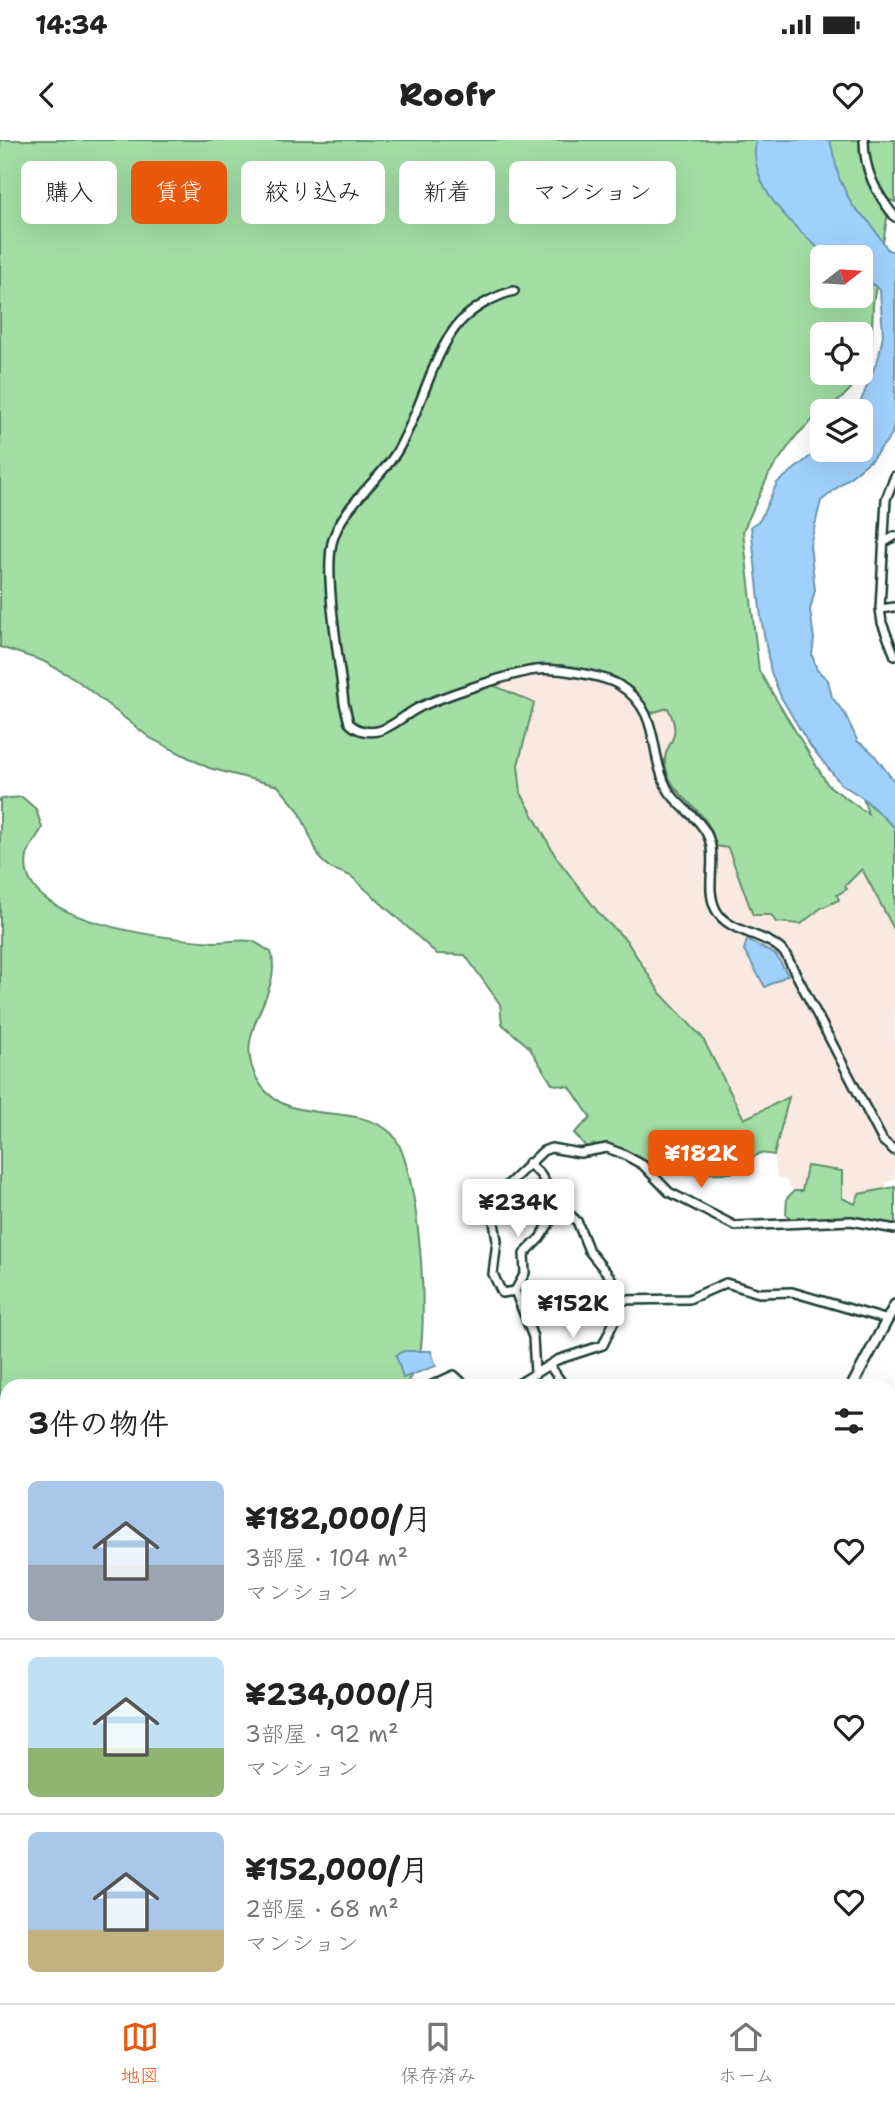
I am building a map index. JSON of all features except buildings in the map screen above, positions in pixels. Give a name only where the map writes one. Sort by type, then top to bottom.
[{"type":"street","points":[[864,140],[864,158],[872,184],[895,217]]},
{"type":"street","points":[[514,291],[488,302],[459,324],[402,443],[342,520],[335,535],[331,573],[344,703],[349,723],[363,731],[386,729],[423,706],[532,670],[551,670],[607,680],[625,690],[648,719],[668,791],[706,831],[711,846],[713,898],[718,914],[727,922],[769,940],[786,955],[883,1141],[895,1151]]},
{"type":"street","points":[[895,476],[886,499],[880,609],[895,656]]},
{"type":"street","points":[[883,543],[895,536]]},
{"type":"street","points":[[880,609],[895,607]]},
{"type":"street","points":[[514,1292],[502,1293],[493,1278],[497,1230],[492,1209],[497,1192],[528,1163],[551,1148],[580,1153],[607,1148],[643,1165],[669,1192],[682,1200],[696,1203],[735,1226],[851,1221],[895,1229]]},
{"type":"street","points":[[527,1379],[557,1360],[603,1345],[618,1313],[618,1300],[611,1278],[589,1251],[577,1221],[559,1206],[540,1174],[528,1163]]},
{"type":"street","points":[[514,1292],[525,1273],[524,1254],[540,1238],[559,1206]]},
{"type":"street","points":[[618,1300],[689,1299],[726,1283],[759,1293],[792,1292],[893,1314],[856,1379]]},
{"type":"street","points":[[524,1313],[565,1293],[615,1290]]},
{"type":"street","points":[[514,1292],[533,1337],[535,1374]]},
{"type":"street","points":[[550,1366],[559,1379]]},
{"type":"shaded area","points":[[547,665],[615,678],[641,699],[651,713],[668,708],[675,722],[675,738],[665,761],[709,826],[716,846],[728,848],[771,915],[808,921],[821,908],[838,900],[837,895],[862,869],[895,931],[895,1180],[886,1181],[886,1189],[860,1194],[855,1204],[804,1170],[802,1191],[794,1191],[784,1179],[777,1178],[774,1155],[789,1098],[745,1119],[702,1037],[661,994],[626,940],[601,916],[556,857],[521,793],[518,765],[534,703],[495,686],[493,678],[529,666]]},
{"type":"green space","points":[[0,140],[895,140],[895,202],[890,200],[873,304],[873,245],[810,245],[810,308],[873,308],[872,322],[810,322],[810,385],[854,385],[841,399],[810,399],[810,423],[796,436],[769,474],[743,531],[759,671],[828,785],[868,814],[863,798],[895,828],[895,931],[862,869],[845,886],[847,889],[837,895],[839,900],[821,908],[801,924],[776,922],[771,915],[753,915],[728,848],[716,846],[704,818],[677,790],[668,774],[665,756],[674,735],[674,728],[668,708],[651,713],[624,683],[583,670],[547,665],[529,666],[493,678],[495,686],[534,703],[518,765],[521,793],[556,857],[601,916],[626,940],[661,994],[702,1037],[744,1119],[789,1097],[774,1155],[760,1153],[731,1173],[658,1174],[623,1152],[587,1148],[574,1133],[591,1118],[570,1087],[552,1084],[529,1047],[502,1024],[500,1004],[465,955],[437,954],[351,876],[330,868],[320,859],[299,811],[278,786],[209,768],[150,738],[74,678],[43,661],[0,647]]},
{"type":"green space","points":[[22,797],[36,809],[42,828],[27,856],[30,879],[45,898],[69,912],[100,923],[165,937],[215,942],[252,941],[271,952],[273,968],[270,984],[253,1029],[250,1045],[250,1061],[257,1079],[269,1095],[284,1104],[302,1110],[358,1117],[375,1123],[391,1133],[401,1149],[415,1205],[422,1277],[422,1338],[419,1358],[409,1379],[0,1379],[0,799]]},
{"type":"green space","points":[[807,1166],[842,1171],[842,1198],[855,1204],[859,1194],[895,1187],[895,1227],[794,1221],[786,1214],[787,1198],[794,1191],[802,1191]]},
{"type":"water","points":[[756,140],[830,140],[839,178],[852,205],[870,223],[888,250],[895,252],[895,423],[891,436],[873,458],[873,399],[862,399],[867,385],[873,385],[873,371],[883,335],[880,290],[873,284],[873,245],[815,245],[777,206],[766,190],[755,158]]},
{"type":"water","points":[[810,457],[810,462],[869,462],[821,501],[810,545],[815,590],[810,610],[814,639],[812,655],[817,670],[828,680],[832,697],[845,714],[858,742],[874,754],[895,782],[895,828],[863,798],[841,784],[808,743],[781,697],[771,672],[761,618],[751,526],[760,520],[777,483]]},
{"type":"water","points":[[747,940],[776,955],[788,975],[765,987],[744,950]]},
{"type":"water","points":[[404,1351],[431,1351],[436,1366],[403,1378],[396,1355]]}]
